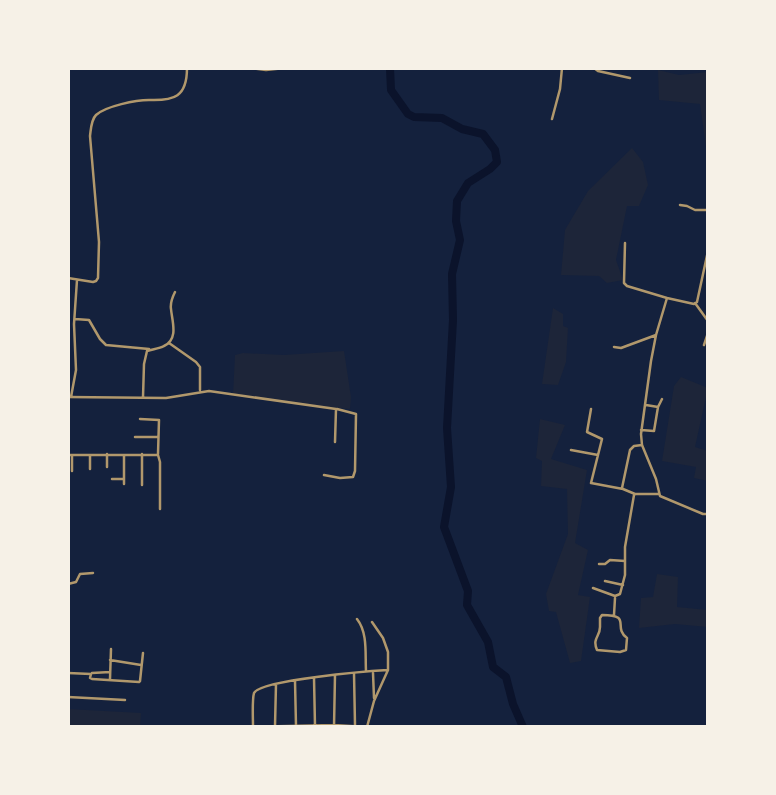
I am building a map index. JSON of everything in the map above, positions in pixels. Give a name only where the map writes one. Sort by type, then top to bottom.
[{"type":"street","points":[[68,278],[93,282],[98,278],[99,242],[90,136],[94,119],[113,107],[147,100],[169,100],[186,85],[187,68]]},
{"type":"street","points":[[251,68],[285,68]]},
{"type":"street","points":[[552,119],[562,68]]},
{"type":"street","points":[[594,68],[630,78]]},
{"type":"street","points":[[611,74],[612,68]]},
{"type":"street","points":[[680,205],[695,210],[708,209]]},
{"type":"street","points":[[625,243],[624,283],[627,286],[695,303],[708,321]]},
{"type":"street","points":[[695,303],[708,251]]},
{"type":"street","points":[[77,280],[76,370],[70,397],[166,398],[209,391],[249,395],[356,414],[353,477],[324,475]]},
{"type":"street","points":[[75,319],[89,320],[106,345],[161,348],[169,343],[172,336],[174,326],[171,301],[175,292]]},
{"type":"street","points":[[659,494],[656,478],[642,445],[641,430],[656,335],[667,298]]},
{"type":"street","points":[[702,312],[708,312]]},
{"type":"street","points":[[704,345],[708,333]]},
{"type":"street","points":[[614,347],[621,348],[656,335]]},
{"type":"street","points":[[169,343],[200,367],[200,391]]},
{"type":"street","points":[[143,397],[144,364],[149,349]]},
{"type":"street","points":[[641,430],[654,431],[662,399]]},
{"type":"street","points":[[645,405],[658,407]]},
{"type":"street","points":[[335,442],[336,409]]},
{"type":"street","points":[[591,409],[587,429],[601,439],[591,483],[635,494],[659,494],[706,515]]},
{"type":"street","points":[[140,419],[158,420],[160,509]]},
{"type":"street","points":[[135,437],[158,437]]},
{"type":"street","points":[[621,489],[630,450],[634,446],[642,445]]},
{"type":"street","points":[[571,450],[598,455]]},
{"type":"street","points":[[90,454],[90,469]]},
{"type":"street","points":[[107,454],[107,467]]},
{"type":"street","points":[[112,479],[124,481],[124,454]]},
{"type":"street","points":[[142,454],[142,485]]},
{"type":"street","points":[[72,471],[70,455],[158,455]]},
{"type":"street","points":[[615,597],[620,594],[623,585],[625,547],[635,494]]},
{"type":"street","points":[[598,564],[605,564],[610,560],[625,561]]},
{"type":"street","points":[[68,584],[76,582],[80,574],[93,573]]},
{"type":"street","points":[[605,581],[623,585]]},
{"type":"street","points":[[593,588],[615,597]]},
{"type":"street","points":[[614,615],[615,597]]},
{"type":"street","points":[[602,615],[614,615],[619,618],[621,630],[627,638],[626,650],[597,650],[595,642],[600,618],[602,615]]},
{"type":"street","points":[[356,619],[364,632],[366,671]]},
{"type":"street","points":[[244,727],[367,727],[374,701],[388,670],[386,645],[372,622]]},
{"type":"street","points":[[110,679],[111,649]]},
{"type":"street","points":[[91,674],[92,679],[140,681],[143,653]]},
{"type":"street","points":[[110,660],[141,665]]},
{"type":"street","points":[[253,726],[255,691],[258,688],[335,675],[388,670]]},
{"type":"street","points":[[373,671],[374,701]]},
{"type":"street","points":[[68,673],[110,672]]},
{"type":"street","points":[[354,673],[355,726]]},
{"type":"street","points":[[334,726],[335,675]]},
{"type":"street","points":[[314,678],[315,726]]},
{"type":"street","points":[[295,681],[296,726]]},
{"type":"street","points":[[275,726],[276,684]]},
{"type":"street","points":[[68,697],[125,700]]},
{"type":"shaded area","points":[[658,70],[679,75],[708,72],[708,147],[700,104],[659,100]]},
{"type":"shaded area","points":[[632,148],[643,162],[648,185],[639,206],[627,206],[616,260],[623,280],[607,283],[599,276],[561,275],[565,230],[588,191]]},
{"type":"shaded area","points":[[553,308],[563,314],[563,326],[568,328],[566,362],[558,385],[542,384]]},
{"type":"shaded area","points":[[344,351],[351,397],[350,409],[290,404],[233,395],[235,355]]},
{"type":"shaded area","points":[[681,377],[708,388],[695,447],[708,451],[708,481],[694,478],[696,467],[662,461],[674,386]]},
{"type":"shaded area","points":[[540,419],[565,425],[551,459],[587,470],[575,543],[588,550],[578,595],[590,597],[581,661],[570,663],[556,612],[549,611],[546,594],[568,534],[567,489],[541,486],[542,461],[536,458]]},
{"type":"shaded area","points":[[657,574],[678,577],[677,607],[708,610],[708,627],[675,624],[639,628],[641,598],[653,597]]},
{"type":"shaded area","points":[[68,709],[141,713],[140,727],[68,727]]},
{"type":"waterway","points":[[390,68],[391,90],[408,114],[414,117],[442,118],[462,129],[483,134],[495,150],[497,162],[468,183],[457,201],[456,221],[460,240],[452,274],[453,320],[447,428],[451,487],[444,527],[468,591],[467,605],[488,642],[493,667],[506,677],[523,727]]}]
